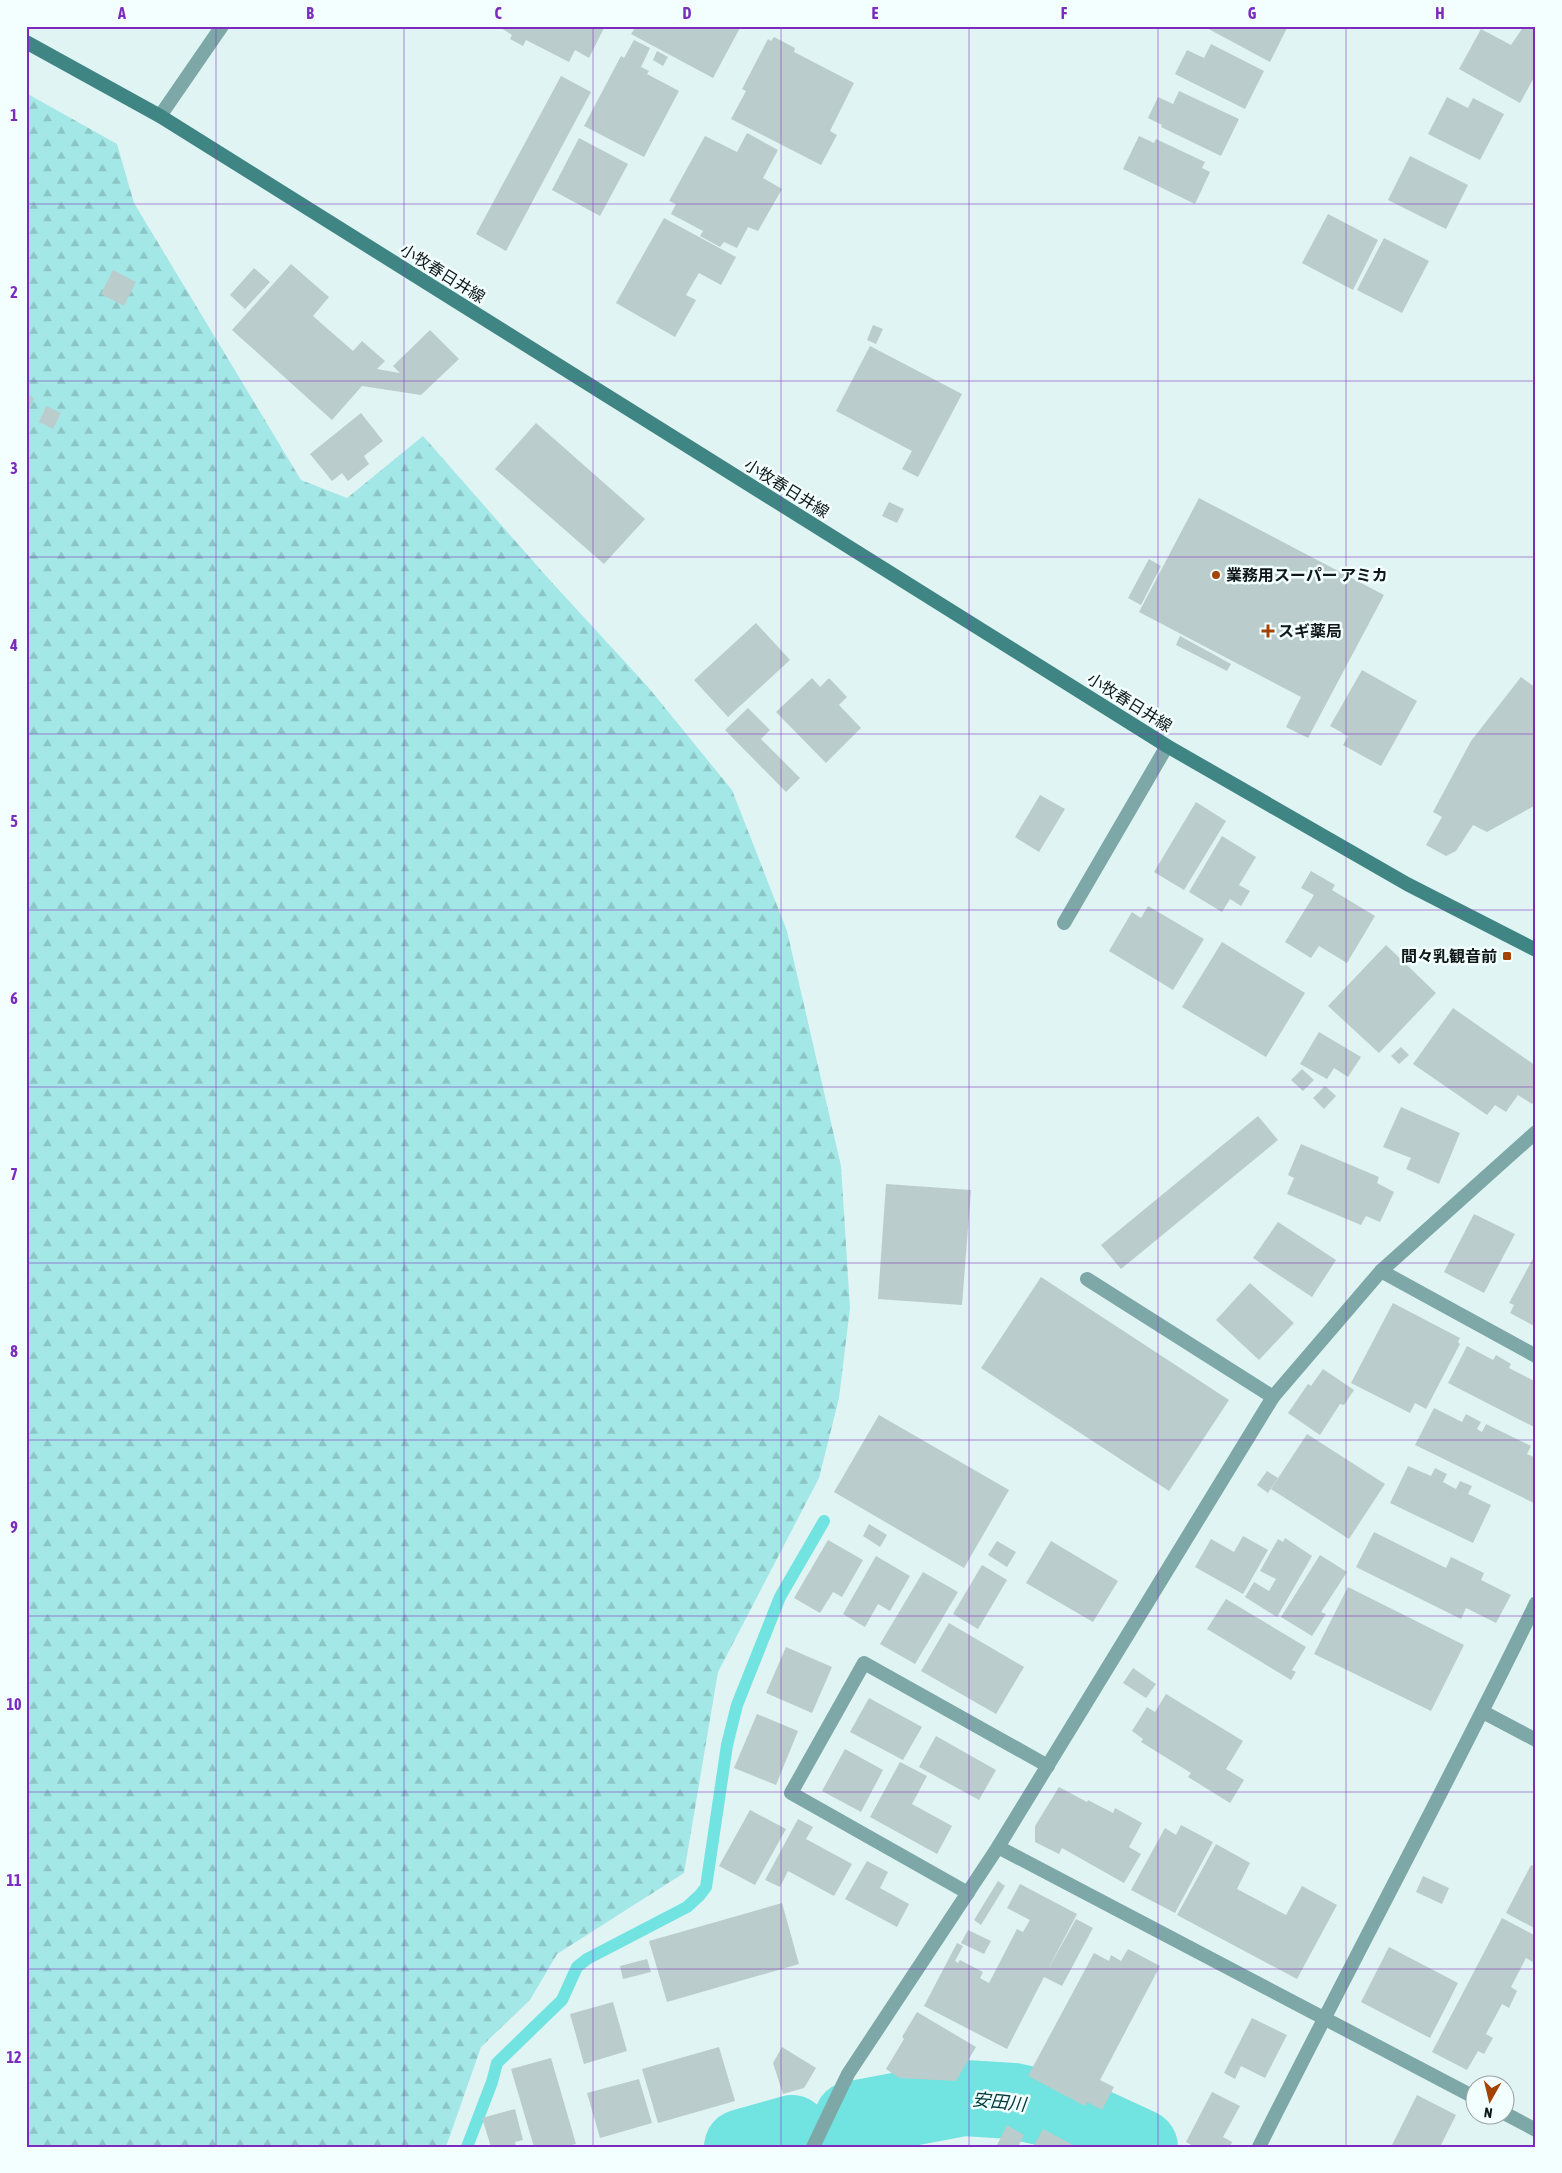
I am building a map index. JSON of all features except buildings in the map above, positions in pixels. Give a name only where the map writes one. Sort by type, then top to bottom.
[{"type":"main road","name":"小牧春日井線","points":[[26,42],[160,116],[1167,746],[1407,884],[1536,950]]},
{"type":"street","points":[[160,116],[222,26]]},
{"type":"street","points":[[1064,923],[1167,746]]},
{"type":"street","points":[[812,2147],[848,2074],[998,1847],[1273,1397],[1381,1270],[1536,1132]]},
{"type":"street","points":[[1381,1270],[1536,1356]]},
{"type":"street","points":[[1087,1279],[1273,1397]]},
{"type":"street","points":[[1259,2147],[1483,1712],[1536,1603]]},
{"type":"street","points":[[968,1893],[791,1793],[864,1662],[1048,1766]]},
{"type":"street","points":[[1483,1712],[1536,1740]]},
{"type":"street","points":[[998,1847],[1464,2092]]},
{"type":"street","points":[[1514,2118],[1536,2130]]},
{"type":"green space","points":[[26,93],[117,144],[134,203],[301,480],[347,498],[423,436],[547,577],[648,687],[732,790],[787,931],[841,1166],[850,1308],[839,1398],[819,1478],[718,1672],[684,1873],[557,1954],[530,2000],[481,2047],[446,2147],[26,2147]]},
{"type":"waterway","points":[[467,2147],[492,2082],[497,2063],[562,2000],[577,1967],[587,1959],[687,1907],[706,1887],[727,1745],[737,1705],[780,1597],[824,1521]]},
{"type":"waterway","name":"安田川","points":[[852,2119],[964,2098],[1013,2101],[1064,2112],[1140,2147]]},
{"type":"waterway","name":"安田川","points":[[742,2147],[792,2133]]},
{"type":"place","name":"業務用スーパー アミカ","points":[[1216,575]]},
{"type":"place","name":"スギ薬局","points":[[1268,631]]},
{"type":"place","name":"間々乳観音前","points":[[1507,956]]}]
